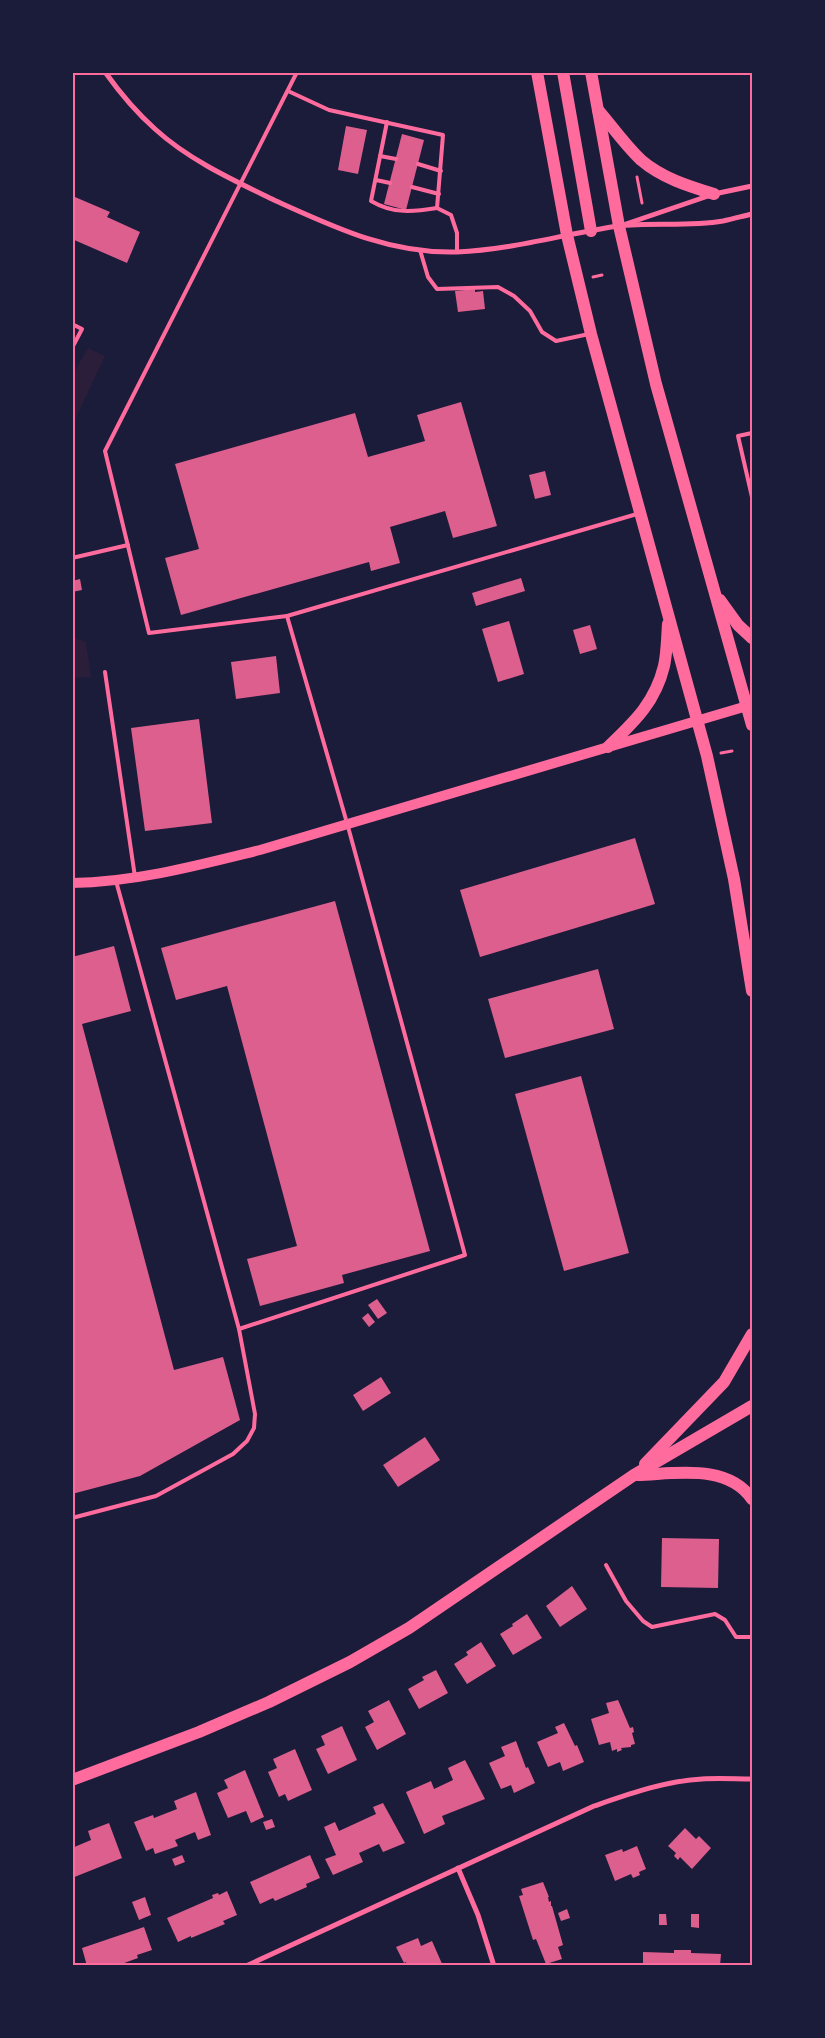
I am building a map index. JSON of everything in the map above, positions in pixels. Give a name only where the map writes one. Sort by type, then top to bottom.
[{"type":"main road","points":[[537,72],[567,235],[591,334],[698,720],[734,879],[752,991]]},
{"type":"main road","points":[[563,72],[591,231]]},
{"type":"main road","points":[[591,72],[619,226],[656,384],[714,592],[751,706],[752,725]]},
{"type":"main road","points":[[597,108],[641,160],[663,175],[687,186],[714,194]]},
{"type":"main road","points":[[714,592],[738,625],[752,638]]},
{"type":"main road","points":[[608,747],[633,723],[653,697],[664,665],[669,616]]},
{"type":"main road","points":[[72,883],[135,877],[191,867],[251,852],[751,706]]},
{"type":"main road","points":[[634,1475],[724,1382],[752,1334]]},
{"type":"main road","points":[[72,1780],[208,1729],[269,1702],[350,1662],[409,1628],[634,1475],[752,1406]]},
{"type":"main road","points":[[634,1475],[716,1474],[740,1486],[752,1499]]},
{"type":"street","points":[[105,72],[129,104],[156,130],[190,156],[242,184],[342,231],[383,244],[420,250],[457,252],[504,247],[619,226],[722,221],[752,214]]},
{"type":"street","points":[[619,226],[714,194],[752,186]]},
{"type":"street","points":[[246,1966],[594,1806],[665,1784],[701,1779],[752,1779]]},
{"type":"street","points":[[458,1868],[478,1915],[494,1966]]},
{"type":"lane","points":[[297,72],[242,184],[105,450],[149,634],[287,616],[640,514]]},
{"type":"lane","points":[[288,90],[329,110],[443,135],[437,208]]},
{"type":"lane","points":[[387,122],[371,201],[378,205],[408,213],[437,208],[451,215],[456,233],[457,252]]},
{"type":"lane","points":[[380,156],[396,159]]},
{"type":"lane","points":[[418,164],[441,171]]},
{"type":"lane","points":[[376,180],[390,183]]},
{"type":"lane","points":[[412,188],[439,194]]},
{"type":"lane","points":[[420,250],[428,277],[437,289],[498,287],[514,296],[530,311],[542,332],[556,341],[591,334]]},
{"type":"lane","points":[[72,324],[82,328],[72,348]]},
{"type":"lane","points":[[752,433],[738,436],[752,496]]},
{"type":"lane","points":[[72,558],[128,545]]},
{"type":"lane","points":[[239,1329],[466,1255],[347,824],[287,616]]},
{"type":"lane","points":[[105,672],[135,877]]},
{"type":"lane","points":[[72,1518],[156,1496],[233,1454],[247,1441],[254,1428],[255,1414],[239,1329],[116,879]]},
{"type":"lane","points":[[606,1565],[626,1601],[642,1621],[652,1626],[715,1614],[725,1620],[736,1637],[752,1637]]},
{"type":"path","points":[[637,176],[642,203]]},
{"type":"path","points":[[591,277],[602,276]]},
{"type":"path","points":[[722,753],[732,751]]},
{"type":"shaded area","points":[[88,348],[105,356],[73,424],[73,374]]},
{"type":"shaded area","points":[[73,637],[86,642],[91,677],[73,678]]},
{"type":"building","points":[[346,126],[367,130],[358,174],[338,170]]},
{"type":"building","points":[[402,134],[424,140],[406,210],[384,204]]},
{"type":"building","points":[[75,197],[110,212],[107,217],[140,232],[127,263],[72,239],[72,202]]},
{"type":"building","points":[[475,289],[475,292],[483,291],[485,309],[458,312],[455,291]]},
{"type":"building","points":[[461,402],[497,526],[453,538],[445,511],[390,527],[400,563],[371,571],[369,562],[181,615],[165,558],[199,549],[175,464],[355,413],[368,457],[425,441],[417,415]]},
{"type":"building","points":[[545,471],[551,495],[535,499],[529,475]]},
{"type":"building","points":[[521,578],[525,591],[476,606],[472,593]]},
{"type":"building","points":[[80,579],[82,590],[72,592],[72,581]]},
{"type":"building","points":[[509,621],[524,674],[498,682],[482,629]]},
{"type":"building","points":[[590,625],[597,649],[580,654],[573,630]]},
{"type":"building","points":[[276,656],[280,693],[236,699],[231,662]]},
{"type":"building","points":[[199,719],[212,823],[145,831],[131,728]]},
{"type":"building","points":[[635,838],[655,904],[480,957],[460,890]]},
{"type":"building","points":[[335,901],[430,1251],[342,1275],[344,1283],[260,1306],[247,1259],[297,1246],[227,986],[176,1000],[161,948]]},
{"type":"building","points":[[114,946],[131,1011],[82,1024],[174,1370],[223,1357],[240,1420],[140,1476],[72,1494],[72,957]]},
{"type":"building","points":[[598,969],[614,1029],[505,1058],[488,999]]},
{"type":"building","points":[[581,1076],[629,1253],[564,1271],[515,1094]]},
{"type":"building","points":[[377,1299],[387,1313],[378,1319],[368,1305]]},
{"type":"building","points":[[368,1313],[375,1322],[369,1327],[362,1318]]},
{"type":"building","points":[[381,1377],[391,1393],[363,1411],[353,1395]]},
{"type":"building","points":[[425,1437],[440,1460],[398,1487],[383,1465]]},
{"type":"building","points":[[662,1538],[719,1539],[718,1588],[661,1587]]},
{"type":"building","points":[[572,1586],[587,1609],[560,1627],[546,1606]]},
{"type":"building","points":[[527,1614],[542,1638],[513,1655],[500,1634]]},
{"type":"building","points":[[481,1642],[496,1666],[467,1684],[454,1664],[468,1655],[466,1652]]},
{"type":"building","points":[[436,1670],[448,1693],[419,1709],[408,1689],[424,1680],[422,1677]]},
{"type":"building","points":[[389,1700],[406,1734],[377,1750],[365,1727],[374,1722],[368,1711]]},
{"type":"building","points":[[618,1700],[630,1728],[633,1727],[634,1732],[632,1733],[635,1744],[631,1745],[631,1747],[621,1748],[622,1750],[617,1752],[617,1749],[612,1751],[610,1742],[599,1745],[591,1719],[609,1713],[606,1703]]},
{"type":"building","points":[[564,1723],[575,1746],[577,1745],[584,1762],[563,1771],[560,1762],[548,1767],[537,1742],[558,1733],[555,1727]]},
{"type":"building","points":[[342,1726],[357,1760],[328,1774],[316,1749],[325,1745],[321,1736]]},
{"type":"building","points":[[516,1741],[526,1768],[528,1767],[535,1783],[514,1793],[511,1785],[501,1789],[489,1763],[505,1756],[501,1747]]},
{"type":"building","points":[[295,1749],[312,1790],[288,1801],[285,1794],[279,1797],[268,1772],[277,1768],[273,1759]]},
{"type":"building","points":[[465,1760],[485,1799],[442,1816],[445,1824],[424,1834],[406,1792],[431,1781],[434,1789],[453,1780],[448,1768]]},
{"type":"building","points":[[245,1770],[264,1817],[251,1823],[246,1811],[228,1818],[217,1793],[228,1788],[224,1780]]},
{"type":"building","points":[[196,1792],[211,1835],[198,1840],[195,1832],[175,1840],[178,1846],[155,1854],[153,1848],[146,1851],[134,1822],[153,1815],[154,1818],[177,1809],[174,1801]]},
{"type":"building","points":[[383,1803],[405,1843],[383,1852],[379,1844],[359,1853],[363,1862],[333,1875],[325,1859],[336,1855],[324,1827],[335,1822],[339,1831],[376,1814],[373,1807]]},
{"type":"building","points":[[272,1819],[275,1827],[266,1830],[263,1822]]},
{"type":"building","points":[[109,1823],[122,1858],[72,1878],[72,1848],[91,1840],[88,1831]]},
{"type":"building","points":[[685,1828],[696,1839],[699,1836],[711,1848],[692,1869],[680,1857],[678,1860],[674,1856],[676,1853],[668,1846]]},
{"type":"building","points":[[637,1846],[646,1869],[639,1872],[640,1875],[633,1878],[631,1874],[615,1881],[605,1855],[622,1849],[623,1852]]},
{"type":"building","points":[[182,1855],[185,1862],[175,1866],[172,1859]]},
{"type":"building","points":[[310,1855],[320,1878],[306,1884],[307,1887],[275,1901],[273,1898],[260,1904],[250,1882]]},
{"type":"building","points":[[543,1882],[549,1902],[551,1901],[563,1945],[558,1947],[562,1959],[546,1964],[536,1939],[533,1940],[519,1896],[523,1895],[521,1889]]},
{"type":"building","points":[[227,1891],[237,1915],[223,1921],[225,1924],[178,1942],[167,1918],[213,1898],[212,1895],[218,1893],[219,1895]]},
{"type":"building","points":[[145,1897],[151,1915],[139,1920],[132,1902]]},
{"type":"building","points":[[567,1909],[570,1918],[561,1921],[558,1913]]},
{"type":"building","points":[[659,1914],[666,1914],[667,1925],[659,1925]]},
{"type":"building","points":[[691,1914],[699,1914],[699,1928],[691,1927]]},
{"type":"building","points":[[144,1927],[152,1950],[137,1955],[138,1958],[116,1966],[87,1966],[82,1948]]},
{"type":"building","points":[[418,1938],[421,1946],[432,1941],[443,1966],[407,1966],[406,1962],[404,1963],[396,1947]]},
{"type":"building","points":[[674,1950],[691,1950],[691,1953],[721,1954],[720,1966],[643,1966],[643,1952],[674,1953]]}]
